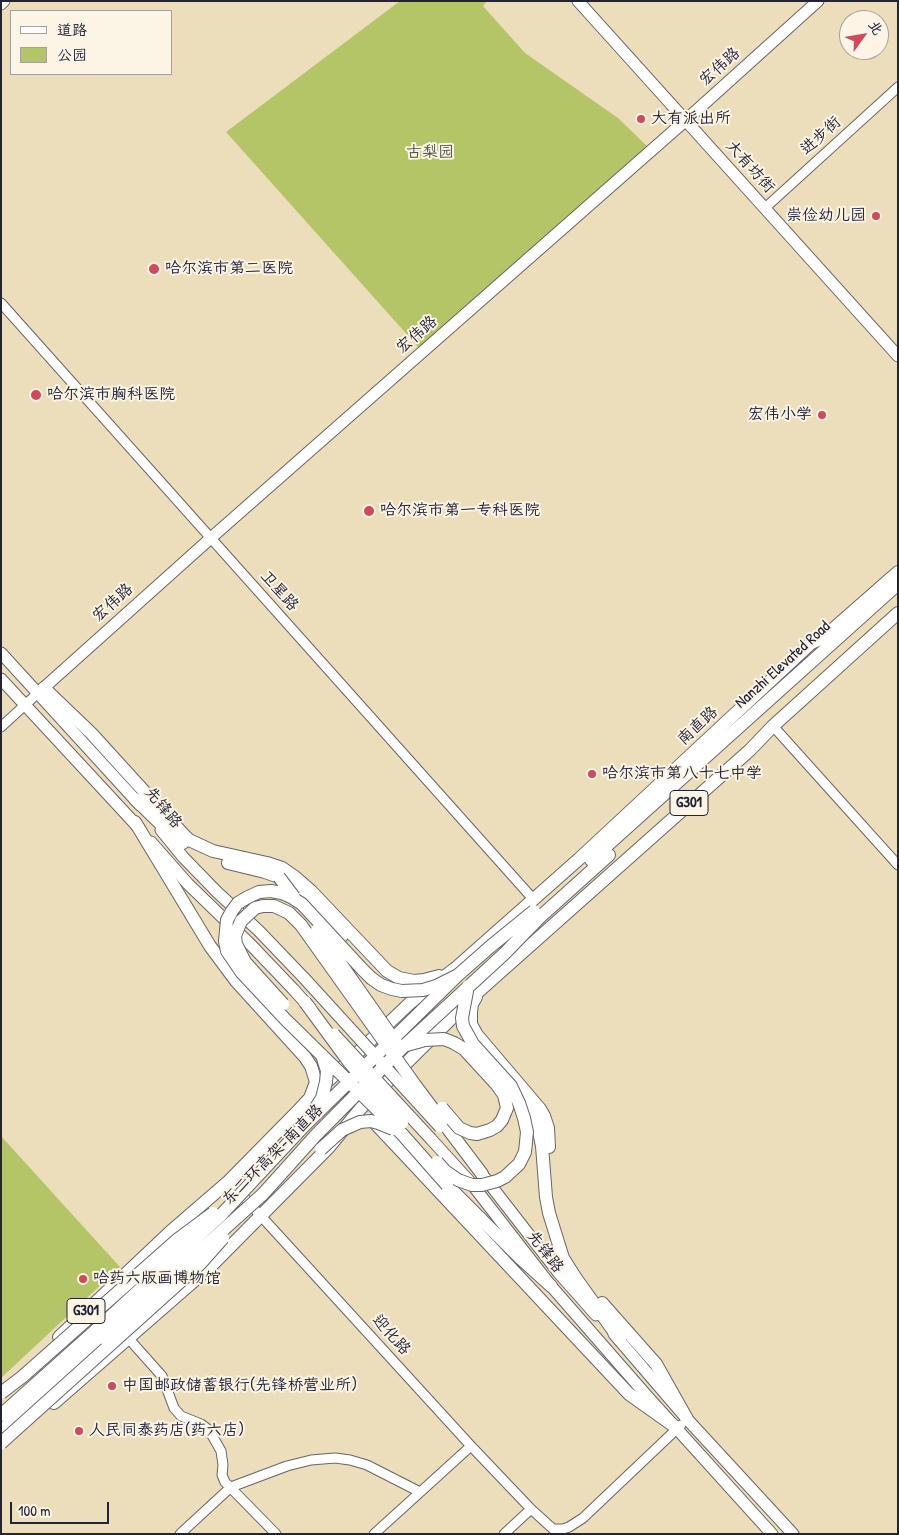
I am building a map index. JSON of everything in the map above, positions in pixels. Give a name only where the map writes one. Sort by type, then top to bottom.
[{"type":"highway","name":"南直路","points":[[458,971],[536,909],[579,859],[810,644],[824,637],[898,572]]},
{"type":"highway","name":"Nanzhi Elevated Road","points":[[536,909],[898,584]]},
{"type":"highway","name":"Nanzhi Elevated Road","points":[[536,909],[898,596]]},
{"type":"highway","name":"G301","points":[[325,1148],[474,989],[750,750],[773,726],[898,613]]},
{"type":"highway","points":[[491,946],[510,923],[804,657],[810,644]]},
{"type":"highway","points":[[41,690],[91,733],[190,840],[213,852],[267,863],[282,868],[295,876],[387,971],[399,978],[414,981],[424,980],[458,971]]},
{"type":"highway","points":[[504,954],[547,924],[731,759],[750,750]]},
{"type":"highway","points":[[135,799],[172,835],[193,852],[265,872],[278,877],[296,889],[374,969],[402,991]]},
{"type":"highway","points":[[135,822],[210,946],[236,981],[305,1057],[311,1066],[316,1082],[329,1080],[410,1003],[458,971]]},
{"type":"highway","points":[[278,877],[448,1117],[459,1128],[477,1134],[486,1132],[500,1123],[507,1108],[504,1095],[464,1049],[444,1039],[425,1040],[404,1046]]},
{"type":"highway","points":[[458,971],[436,986],[423,990],[402,991],[381,985],[371,978],[302,904],[282,893],[271,891],[259,892],[248,897],[238,903],[227,920],[225,940],[228,951],[242,973],[285,1019],[402,1134],[447,1185],[519,1258],[551,1286]]},
{"type":"highway","points":[[304,1125],[322,1098],[326,1082],[326,1071],[321,1050],[309,1033],[245,962],[236,944],[235,936],[241,921],[255,908],[263,906],[274,906],[289,912],[302,924],[441,1124],[482,1174]]},
{"type":"highway","name":"东二环高架-南直路","points":[[1,1415],[104,1324],[221,1215],[304,1125],[458,971],[536,909]]},
{"type":"highway","name":"东二环高架-南直路","points":[[1,1431],[263,1194],[316,1135],[404,1046],[474,989],[504,954],[536,909]]},
{"type":"highway","points":[[474,989],[462,1018],[466,1033],[473,1044],[534,1114],[542,1146],[549,1213],[557,1242],[566,1262],[620,1340]]},
{"type":"highway","points":[[474,989],[471,1024],[477,1034],[526,1091],[544,1116],[548,1128],[557,1242]]},
{"type":"highway","points":[[305,1002],[349,1062],[445,1171],[458,1180],[472,1185],[497,1182],[519,1164],[525,1152],[527,1132],[519,1104],[510,1086]]},
{"type":"highway","points":[[329,1080],[361,1108],[390,1138],[629,1394],[682,1424]]},
{"type":"highway","name":"G301","points":[[1,1392],[170,1232],[229,1180],[296,1114],[310,1098],[316,1082]]},
{"type":"highway","points":[[1,1449],[211,1266],[289,1182],[342,1130],[360,1122],[371,1121],[378,1122],[402,1134]]},
{"type":"highway","points":[[325,1148],[348,1132],[365,1127],[374,1128],[390,1138]]},
{"type":"highway","points":[[1,1392],[22,1377],[178,1239],[250,1185]]},
{"type":"highway","points":[[1,1443],[200,1264],[263,1194]]},
{"type":"highway","points":[[566,1262],[656,1364],[682,1424]]},
{"type":"main road","name":"大有坊街","points":[[578,1],[898,355]]},
{"type":"main road","name":"宏伟路","points":[[41,690],[818,1]]},
{"type":"main road","name":"先锋路","points":[[1,652],[41,690],[183,857],[258,931],[441,1124]]},
{"type":"main road","name":"先锋路","points":[[1,679],[135,822],[188,884],[252,946],[431,1138],[471,1183],[551,1286],[648,1398],[682,1424],[793,1534]]},
{"type":"main road","name":"先锋路","points":[[482,1174],[558,1272],[620,1340],[682,1424],[772,1534]]},
{"type":"street","name":"进步街","points":[[765,208],[897,88]]},
{"type":"street","name":"卫星路","points":[[1,303],[212,537],[536,909]]},
{"type":"street","points":[[1,727],[41,690]]},
{"type":"street","points":[[773,726],[898,865]]},
{"type":"street","points":[[458,971],[474,989]]},
{"type":"street","name":"迎化路","points":[[229,1180],[264,1211],[471,1446],[531,1509],[553,1529],[569,1527],[583,1518],[682,1424]]},
{"type":"street","points":[[129,1339],[162,1376],[174,1408],[181,1416],[201,1424],[209,1430],[221,1451],[223,1458],[222,1475],[225,1482],[276,1534]]},
{"type":"street","points":[[374,1534],[471,1446]]},
{"type":"street","points":[[180,1534],[231,1487],[311,1460],[336,1458],[350,1460],[367,1466],[420,1492]]},
{"type":"street","points":[[504,1534],[531,1509]]},
{"type":"green space","name":"古梨园","points":[[400,1],[487,1],[483,6],[525,53],[618,118],[648,147],[419,348],[226,132]]},
{"type":"green space","points":[[1,1136],[120,1267],[1,1378]]},
{"type":"place","name":"大有派出所","points":[[641,119]]},
{"type":"place","name":"崇俭幼儿园","points":[[876,216]]},
{"type":"place","name":"哈尔滨市第二医院","points":[[154,269]]},
{"type":"place","name":"哈尔滨市胸科医院","points":[[36,395]]},
{"type":"place","name":"宏伟小学","points":[[822,415]]},
{"type":"place","name":"哈尔滨市第一专科医院","points":[[369,511]]},
{"type":"place","name":"哈尔滨市第八十七中学","points":[[592,774]]},
{"type":"place","name":"哈药六版画博物馆","points":[[83,1279]]},
{"type":"place","name":"中国邮政储蓄银行(先锋桥营业所)","points":[[112,1386]]},
{"type":"place","name":"人民同泰药店(药六店)","points":[[79,1431]]}]
